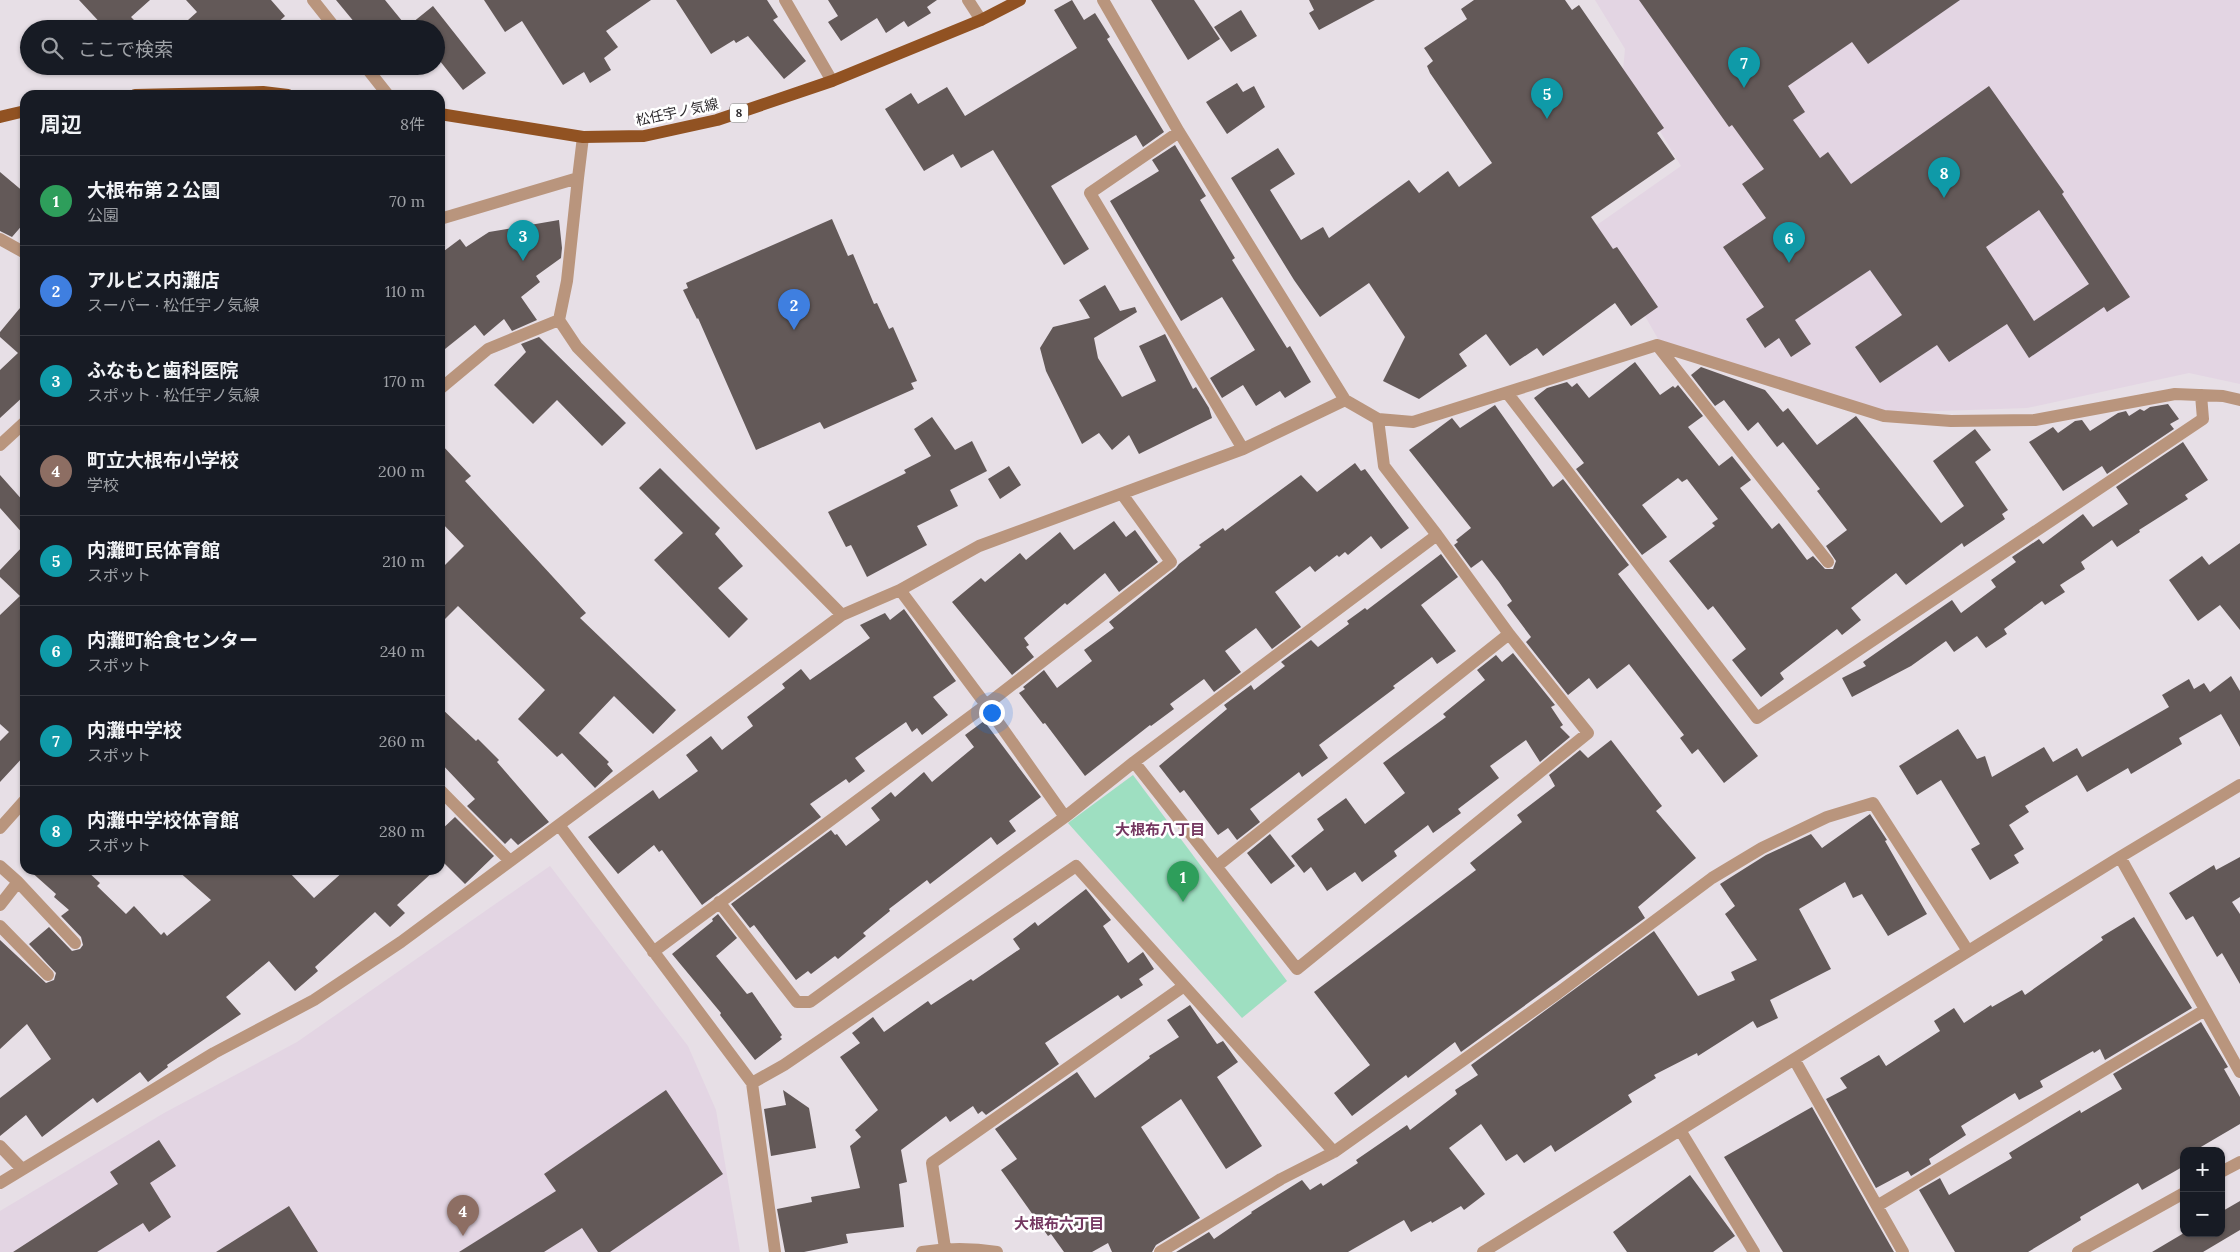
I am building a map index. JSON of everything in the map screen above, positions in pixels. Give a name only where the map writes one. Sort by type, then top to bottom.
[{"type":"main road","name":"松任宇ノ気線","points":[[445,115],[583,137],[644,136],[717,120],[832,81],[981,20],[1020,0]]},
{"type":"main road","points":[[0,117],[20,113]]},
{"type":"street","points":[[313,0],[329,20]]},
{"type":"street","points":[[785,0],[832,81]]},
{"type":"street","points":[[968,0],[981,20]]},
{"type":"street","points":[[1103,0],[1179,132],[1346,400],[1378,419],[1413,422],[1508,394],[1657,345],[1884,416],[1951,421],[2035,420],[2174,394],[2240,400]]},
{"type":"street","points":[[372,75],[384,90]]},
{"type":"street","points":[[1179,132],[1090,194],[1243,449]]},
{"type":"street","points":[[583,137],[567,280],[559,320],[577,348],[842,615]]},
{"type":"street","points":[[445,218],[578,178]]},
{"type":"street","points":[[0,239],[20,251]]},
{"type":"street","points":[[445,384],[488,349],[559,320]]},
{"type":"street","points":[[1657,345],[1828,562]]},
{"type":"street","points":[[1508,394],[1757,718],[2203,419],[2201,395]]},
{"type":"street","points":[[0,1183],[214,1053],[314,1000],[401,942],[842,615],[900,590],[979,546],[1243,449],[1346,400]]},
{"type":"street","points":[[1134,762],[1297,969],[1588,733],[1508,634],[1437,535],[1384,466],[1378,419]]},
{"type":"street","points":[[0,445],[20,427]]},
{"type":"street","points":[[653,952],[986,705],[1171,562],[1122,494]]},
{"type":"street","points":[[719,902],[797,1002],[810,1002],[1065,817],[1134,762],[1437,535]]},
{"type":"street","points":[[900,590],[986,705],[1065,817]]},
{"type":"street","points":[[1217,866],[1508,634]]},
{"type":"street","points":[[1483,1252],[2120,857],[2240,785]]},
{"type":"street","points":[[445,795],[510,862]]},
{"type":"street","points":[[1160,1252],[1281,1179],[1334,1152],[1558,993],[1712,878],[1762,848],[1827,817],[1873,803],[1968,951]]},
{"type":"street","points":[[0,828],[20,806]]},
{"type":"street","points":[[559,826],[752,1083],[775,1252]]},
{"type":"street","points":[[2120,857],[2240,1072]]},
{"type":"street","points":[[0,866],[18,882],[75,943]]},
{"type":"street","points":[[752,1083],[784,1065],[1076,866],[1334,1152]]},
{"type":"street","points":[[0,905],[18,882]]},
{"type":"street","points":[[0,926],[48,975]]},
{"type":"street","points":[[945,1248],[932,1163],[1184,986]]},
{"type":"street","points":[[1877,1206],[2205,1010]]},
{"type":"street","points":[[1794,1059],[1903,1252]]},
{"type":"street","points":[[1680,1130],[1754,1252]]},
{"type":"street","points":[[0,1146],[22,1169]]},
{"type":"street","points":[[2225,1170],[2240,1162]]},
{"type":"street","points":[[2078,1252],[2180,1195]]},
{"type":"street","points":[[922,1252],[945,1248],[971,1248],[997,1252]]},
{"type":"shaded area","points":[[1595,0],[2240,0],[2240,384],[2189,373],[2027,408],[1881,413],[1661,344],[1594,227],[1681,166],[1623,70],[1625,49]]},
{"type":"shaded area","points":[[550,866],[688,1046],[716,1110],[740,1252],[0,1252],[0,1211],[164,1113],[297,1042]]},
{"type":"green space","points":[[1133,775],[1287,981],[1242,1018],[1068,823]]},
{"type":"building","points":[[79,0],[150,0],[131,17],[134,20],[98,20]]},
{"type":"building","points":[[186,0],[271,0],[285,16],[281,20],[188,20],[197,12]]},
{"type":"building","points":[[336,0],[385,0],[401,20],[353,20]]},
{"type":"building","points":[[484,0],[651,0],[606,31],[618,47],[604,58],[611,70],[590,83],[584,72],[563,85],[522,21],[505,32]]},
{"type":"building","points":[[676,0],[767,0],[778,17],[773,20],[806,61],[784,79],[748,36],[736,43],[734,40],[711,54]]},
{"type":"building","points":[[828,0],[937,0],[927,7],[931,13],[908,27],[904,21],[886,33],[877,18],[841,41],[828,22],[838,16]]},
{"type":"building","points":[[1072,0],[1084,20],[1095,13],[1110,37],[1107,39],[1164,132],[1143,147],[1136,135],[1051,186],[1089,249],[1064,265],[993,150],[961,168],[953,154],[924,171],[885,109],[911,93],[918,104],[947,87],[965,116],[1077,48],[1054,10]]},
{"type":"building","points":[[1151,0],[1194,0],[1220,39],[1188,60]]},
{"type":"building","points":[[1309,0],[1375,0],[1319,30],[1309,13],[1314,10]]},
{"type":"building","points":[[1474,0],[1565,0],[1572,10],[1579,5],[1664,128],[1657,133],[1675,159],[1591,217],[1613,249],[1617,247],[1658,307],[1631,326],[1615,303],[1543,356],[1537,348],[1510,366],[1486,334],[1459,354],[1467,366],[1419,399],[1383,381],[1405,337],[1369,283],[1320,317],[1294,280],[1231,178],[1278,148],[1295,174],[1270,190],[1301,240],[1323,227],[1329,238],[1409,180],[1419,193],[1448,171],[1459,187],[1492,163],[1430,73],[1427,66],[1433,61],[1424,48],[1467,19],[1461,9]]},
{"type":"building","points":[[1639,0],[1960,0],[1868,64],[1852,42],[1788,86],[1805,112],[1793,120],[1820,158],[1828,152],[1851,184],[1989,86],[2064,192],[2062,194],[2130,297],[2107,312],[2104,307],[2029,358],[2007,324],[1949,362],[1937,345],[1880,383],[1855,347],[1902,315],[1870,270],[1795,320],[1811,344],[1791,357],[1779,338],[1765,348],[1746,319],[1764,307],[1723,247],[1766,218],[1742,184],[1764,169],[1732,125],[1729,127]],"holes":[[[2039,210],[2089,284],[2034,321],[1986,247]]]},
{"type":"building","points":[[433,6],[444,20],[416,20]]},
{"type":"building","points":[[1241,10],[1257,36],[1231,52],[1214,27]]},
{"type":"building","points":[[445,21],[486,73],[463,90],[445,67]]},
{"type":"building","points":[[1237,83],[1243,92],[1254,86],[1265,107],[1227,134],[1206,102]]},
{"type":"building","points":[[1175,145],[1206,196],[1200,200],[1235,258],[1232,260],[1287,348],[1290,346],[1311,382],[1285,398],[1280,391],[1256,406],[1243,385],[1222,398],[1210,378],[1255,350],[1222,297],[1181,321],[1110,201],[1159,171],[1152,160]]},
{"type":"building","points":[[0,172],[20,189],[20,228],[12,237],[0,231]]},
{"type":"building","points":[[832,219],[848,256],[853,254],[874,304],[877,303],[889,329],[893,327],[917,381],[911,383],[914,389],[824,429],[820,422],[756,450],[698,318],[683,290],[688,288],[686,283]]},
{"type":"building","points":[[559,220],[562,248],[561,258],[536,276],[540,282],[521,297],[537,320],[512,331],[504,319],[484,336],[475,325],[445,349],[445,250],[460,239],[466,247],[489,232]]},
{"type":"building","points":[[1105,285],[1120,311],[1135,307],[1137,312],[1094,338],[1098,358],[1122,397],[1156,381],[1139,346],[1165,334],[1193,389],[1196,387],[1209,408],[1212,418],[1139,454],[1129,435],[1112,450],[1099,433],[1082,444],[1046,371],[1040,348],[1053,327],[1090,318],[1079,300]]},
{"type":"building","points":[[20,308],[20,400],[0,418],[0,370],[18,353],[0,337],[0,332]]},
{"type":"building","points":[[539,337],[626,423],[602,446],[557,400],[533,424],[494,385],[526,352],[521,344]]},
{"type":"building","points":[[1635,362],[1660,395],[1673,386],[1675,388],[1678,385],[1703,416],[1688,427],[1719,466],[1732,456],[1751,480],[1740,488],[1772,529],[1779,523],[1807,560],[1813,556],[1825,569],[1833,569],[1836,561],[1826,546],[1847,530],[1817,491],[1820,489],[1783,442],[1777,447],[1758,422],[1748,431],[1724,400],[1715,406],[1691,375],[1701,367],[1765,390],[1783,412],[1788,408],[1817,445],[1856,416],[1941,523],[1964,506],[1933,461],[1975,429],[1991,450],[1975,462],[2008,510],[2002,514],[2005,519],[1964,547],[1962,543],[1906,585],[1896,573],[1851,608],[1861,620],[1842,635],[1837,629],[1780,673],[1784,679],[1761,697],[1732,660],[1746,649],[1713,606],[1708,610],[1669,561],[1715,526],[1712,523],[1718,519],[1687,479],[1682,482],[1678,478],[1642,505],[1667,537],[1642,555],[1576,469],[1584,463],[1534,398],[1547,388],[1567,382],[1572,387],[1577,383],[1589,398]]},
{"type":"building","points":[[2168,404],[2179,419],[2170,424],[2174,429],[2107,474],[2102,466],[2063,491],[2029,442],[2053,427],[2058,433],[2075,421],[2082,420],[2090,431],[2118,413],[2126,411],[2129,416],[2140,409],[2144,411],[2150,407]]},
{"type":"building","points":[[1495,405],[1553,487],[1563,479],[1629,565],[1618,574],[1758,756],[1724,783],[1698,749],[1692,754],[1680,738],[1684,735],[1629,664],[1597,689],[1589,678],[1568,695],[1526,642],[1531,637],[1507,605],[1512,601],[1499,582],[1482,560],[1471,568],[1454,545],[1458,542],[1456,540],[1471,528],[1409,450],[1452,418],[1460,428]]},
{"type":"building","points":[[932,417],[955,450],[972,441],[987,471],[950,490],[958,506],[917,526],[927,545],[867,577],[851,545],[846,547],[828,512],[906,473],[904,470],[931,456],[914,429]]},
{"type":"building","points":[[2183,442],[2208,480],[2185,495],[2188,499],[2139,530],[2140,532],[2117,547],[2112,540],[2081,562],[2085,569],[2060,585],[2065,592],[2045,605],[2042,601],[2004,629],[2007,634],[1986,648],[1977,636],[1954,652],[1946,641],[1911,666],[1852,697],[1842,678],[1866,666],[1863,662],[1952,600],[1961,613],[1996,587],[1991,580],[2016,562],[2012,557],[2039,539],[2043,544],[2083,514],[2093,527],[2128,504],[2116,487]]},
{"type":"building","points":[[445,448],[471,476],[465,481],[586,613],[580,618],[676,710],[653,734],[614,696],[579,733],[609,762],[607,764],[613,771],[595,788],[562,753],[557,757],[518,719],[545,690],[458,606],[445,619],[445,565],[464,546],[445,526]]},
{"type":"building","points":[[1355,463],[1361,471],[1365,469],[1409,528],[1381,549],[1371,536],[1348,555],[1345,552],[1339,557],[1337,555],[1315,572],[1310,566],[1275,592],[1301,627],[1272,649],[1256,628],[1225,651],[1241,672],[1214,692],[1204,679],[1170,704],[1174,709],[1150,725],[1085,776],[1045,723],[1043,724],[1019,693],[1025,689],[1023,687],[1044,670],[1057,688],[1092,661],[1084,650],[1114,628],[1109,622],[1201,547],[1199,545],[1223,528],[1225,531],[1301,475],[1317,492]]},
{"type":"building","points":[[1009,466],[1021,485],[1000,499],[988,479]]},
{"type":"building","points":[[660,468],[720,528],[715,534],[743,566],[718,588],[748,619],[729,638],[654,560],[683,533],[639,488]]},
{"type":"building","points":[[0,475],[20,497],[20,530],[0,508]]},
{"type":"building","points":[[1114,521],[1126,537],[1135,530],[1158,562],[1119,592],[1105,573],[1067,605],[1065,603],[1024,638],[1029,645],[1026,647],[1034,657],[1012,675],[952,602],[981,578],[985,582],[1020,553],[1026,560],[1060,532],[1074,550]]},
{"type":"building","points":[[2240,543],[2240,630],[2220,605],[2198,621],[2169,580],[2202,556],[2209,565]]},
{"type":"building","points":[[20,549],[20,596],[0,577],[0,570]]},
{"type":"building","points":[[1441,554],[1458,577],[1421,605],[1456,651],[1437,664],[1432,657],[1393,686],[1395,688],[1319,745],[1328,758],[1302,777],[1299,772],[1250,809],[1260,822],[1237,840],[1228,828],[1218,835],[1184,790],[1180,793],[1159,766],[1227,709],[1224,705],[1251,685],[1254,690],[1285,666],[1281,662],[1311,640],[1318,647],[1349,624],[1347,621],[1365,608],[1367,610]]},
{"type":"building","points":[[20,596],[20,760],[0,782],[0,741],[9,732],[0,724],[0,615]]},
{"type":"building","points":[[904,609],[956,681],[933,697],[948,715],[922,735],[917,728],[912,732],[906,722],[855,758],[865,771],[849,783],[846,779],[810,804],[821,817],[702,905],[662,850],[659,852],[654,845],[618,874],[588,837],[653,790],[659,799],[698,771],[686,755],[711,736],[722,750],[753,726],[747,717],[785,688],[782,684],[801,669],[810,680],[870,638],[860,625],[885,613],[890,620]]},
{"type":"building","points":[[1513,653],[1555,705],[1551,707],[1563,725],[1560,727],[1570,737],[1540,762],[1526,740],[1490,766],[1499,778],[1458,809],[1461,813],[1433,833],[1428,825],[1394,851],[1397,856],[1362,882],[1355,872],[1327,891],[1311,867],[1304,873],[1291,856],[1324,830],[1317,819],[1346,798],[1365,824],[1405,793],[1383,763],[1446,717],[1443,714],[1485,680],[1477,670],[1496,655],[1502,662]]},
{"type":"building","points":[[2231,676],[2240,691],[2240,747],[2221,714],[2179,738],[2182,744],[2131,774],[2128,768],[2087,792],[2077,775],[2025,806],[2029,812],[2009,825],[2024,849],[2014,855],[2019,863],[1990,880],[1971,849],[1980,844],[1941,780],[1917,795],[1899,766],[1958,729],[1977,759],[1985,756],[1992,777],[2044,747],[2053,762],[2077,748],[2082,757],[2169,707],[2162,695],[2189,679],[2194,689],[2204,683],[2210,692]]},
{"type":"building","points":[[445,712],[476,741],[478,739],[499,760],[497,762],[549,822],[518,845],[511,838],[505,844],[467,806],[475,799],[445,767]]},
{"type":"building","points":[[984,721],[1041,797],[1009,821],[1016,831],[997,845],[991,837],[930,884],[927,880],[889,909],[890,911],[863,933],[866,936],[838,959],[835,956],[811,974],[808,971],[796,980],[754,925],[750,928],[731,904],[831,830],[835,835],[837,834],[846,846],[880,820],[871,808],[891,792],[895,797],[924,772],[932,782],[974,747],[965,735]]},
{"type":"building","points":[[1611,740],[1662,806],[1656,811],[1696,858],[1638,907],[1645,918],[1461,1052],[1455,1042],[1408,1078],[1406,1075],[1352,1116],[1334,1093],[1370,1065],[1314,992],[1476,870],[1470,863],[1522,822],[1517,815],[1555,786],[1549,775],[1580,750],[1588,758]]},
{"type":"building","points":[[1870,814],[1887,840],[1885,841],[1927,914],[1888,936],[1862,894],[1853,898],[1845,882],[1799,909],[1831,969],[1770,1000],[1778,1018],[1757,1028],[1753,1021],[1698,1056],[1697,1053],[1654,1075],[1656,1078],[1628,1095],[1632,1102],[1555,1152],[1551,1145],[1524,1163],[1517,1154],[1506,1161],[1481,1124],[1449,1148],[1485,1194],[1464,1210],[1461,1206],[1432,1223],[1431,1221],[1411,1232],[1404,1220],[1348,1252],[1176,1252],[1209,1232],[1214,1239],[1251,1212],[1302,1180],[1310,1190],[1321,1183],[1323,1186],[1358,1163],[1356,1160],[1407,1125],[1410,1130],[1457,1094],[1455,1090],[1478,1075],[1471,1065],[1654,931],[1698,996],[1735,980],[1731,972],[1757,960],[1725,914],[1735,906],[1720,884],[1766,855],[1811,834],[1822,848]]},
{"type":"building","points":[[455,817],[494,856],[465,884],[445,864],[445,826]]},
{"type":"building","points":[[1270,834],[1295,866],[1271,884],[1247,853]]},
{"type":"building","points":[[2240,857],[2240,897],[2232,902],[2240,914],[2240,984],[2222,953],[2217,957],[2193,916],[2186,920],[2169,893],[2214,865],[2216,870]]},
{"type":"building","points":[[35,875],[91,875],[100,883],[97,886],[126,914],[134,906],[161,935],[164,932],[167,936],[211,900],[183,875],[292,875],[314,898],[339,875],[430,875],[397,905],[405,913],[390,927],[375,912],[315,967],[318,971],[295,991],[269,961],[226,997],[241,1014],[167,1065],[168,1067],[148,1082],[140,1072],[97,1103],[93,1098],[42,1137],[26,1115],[0,1136],[0,1098],[51,1059],[27,1024],[0,1049],[0,940],[46,983],[54,980],[56,973],[29,944],[49,927],[72,951],[80,949],[83,945],[81,937],[61,916],[69,910],[54,897],[56,894]]},
{"type":"building","points":[[1086,889],[1111,920],[1103,926],[1128,963],[1143,952],[1154,969],[1139,979],[1143,985],[1121,999],[1118,995],[1045,1043],[1059,1064],[986,1115],[982,1111],[978,1114],[973,1106],[950,1122],[946,1116],[901,1150],[907,1182],[899,1184],[904,1227],[846,1234],[848,1243],[804,1252],[785,1252],[777,1209],[812,1202],[811,1197],[860,1188],[850,1146],[861,1137],[855,1130],[878,1110],[840,1057],[860,1043],[852,1033],[873,1017],[884,1032],[928,1001],[931,1005],[971,979],[973,981],[1020,949],[1013,939],[1035,922],[1038,926]]},
{"type":"building","points":[[718,914],[737,938],[716,956],[747,994],[752,992],[782,1035],[780,1037],[782,1039],[755,1060],[720,1015],[721,1013],[672,954],[713,921],[712,919]]},
{"type":"building","points":[[2134,917],[2192,1008],[2105,1060],[2100,1049],[2094,1053],[2093,1051],[2040,1081],[2043,1087],[2019,1100],[2015,1093],[1961,1126],[1966,1135],[1929,1159],[1931,1164],[1911,1176],[1908,1171],[1876,1188],[1826,1099],[1847,1088],[1840,1078],[1879,1055],[1886,1066],[1940,1031],[1934,1021],[1954,1008],[1964,1023],[1991,1005],[1992,1007],[2022,990],[2025,995],[2103,940],[2101,937]]},
{"type":"building","points":[[1190,1005],[1217,1044],[1223,1041],[1238,1062],[1217,1077],[1262,1146],[1226,1169],[1181,1099],[1141,1127],[1200,1218],[1156,1245],[1152,1252],[1112,1252],[1108,1243],[1092,1252],[1064,1252],[1051,1234],[1048,1236],[1001,1170],[1017,1159],[995,1129],[1077,1072],[1095,1098],[1150,1058],[1149,1056],[1179,1037],[1167,1020]]},
{"type":"building","points":[[2201,1022],[2228,1067],[2224,1069],[2240,1097],[2240,1124],[2201,1147],[2180,1147],[2180,1168],[2142,1190],[2138,1183],[2080,1217],[2081,1220],[2028,1252],[1955,1252],[1919,1190],[1940,1178],[1949,1195],[2012,1158],[2009,1153],[2080,1110],[2081,1113],[2122,1089],[2113,1074]]},
{"type":"building","points":[[666,1090],[723,1174],[610,1252],[598,1252],[582,1228],[544,1252],[459,1252],[556,1191],[544,1174]]},
{"type":"building","points":[[783,1090],[809,1108],[816,1148],[771,1156],[764,1109],[786,1105]]},
{"type":"building","points":[[1812,1107],[1894,1252],[1783,1252],[1724,1157]]},
{"type":"building","points":[[159,1140],[176,1166],[150,1183],[171,1217],[149,1232],[143,1223],[97,1252],[13,1252],[118,1184],[110,1172]]},
{"type":"building","points":[[1690,1175],[1735,1236],[1713,1252],[1627,1252],[1613,1232]]},
{"type":"building","points":[[2240,1201],[2240,1230],[2203,1252],[2152,1252],[2180,1235],[2180,1237],[2225,1237],[2225,1210]]},
{"type":"building","points":[[289,1206],[318,1252],[216,1252]]},
{"type":"place","name":"内灘中学校","points":[[1744,88]]},
{"type":"place","name":"内灘町民体育館","points":[[1547,119]]},
{"type":"place","name":"内灘中学校体育館","points":[[1944,198]]},
{"type":"place","name":"ふなもと歯科医院","points":[[523,261]]},
{"type":"place","name":"内灘町給食センター","points":[[1789,263]]},
{"type":"place","name":"アルビス内灘店","points":[[794,330]]},
{"type":"place","name":"大根布第２公園","points":[[1183,902]]},
{"type":"place","name":"町立大根布小学校","points":[[463,1236]]},
{"type":"district","name":"大根布八丁目","points":[[1160,830]]},
{"type":"district","name":"大根布六丁目","points":[[1059,1224]]}]
